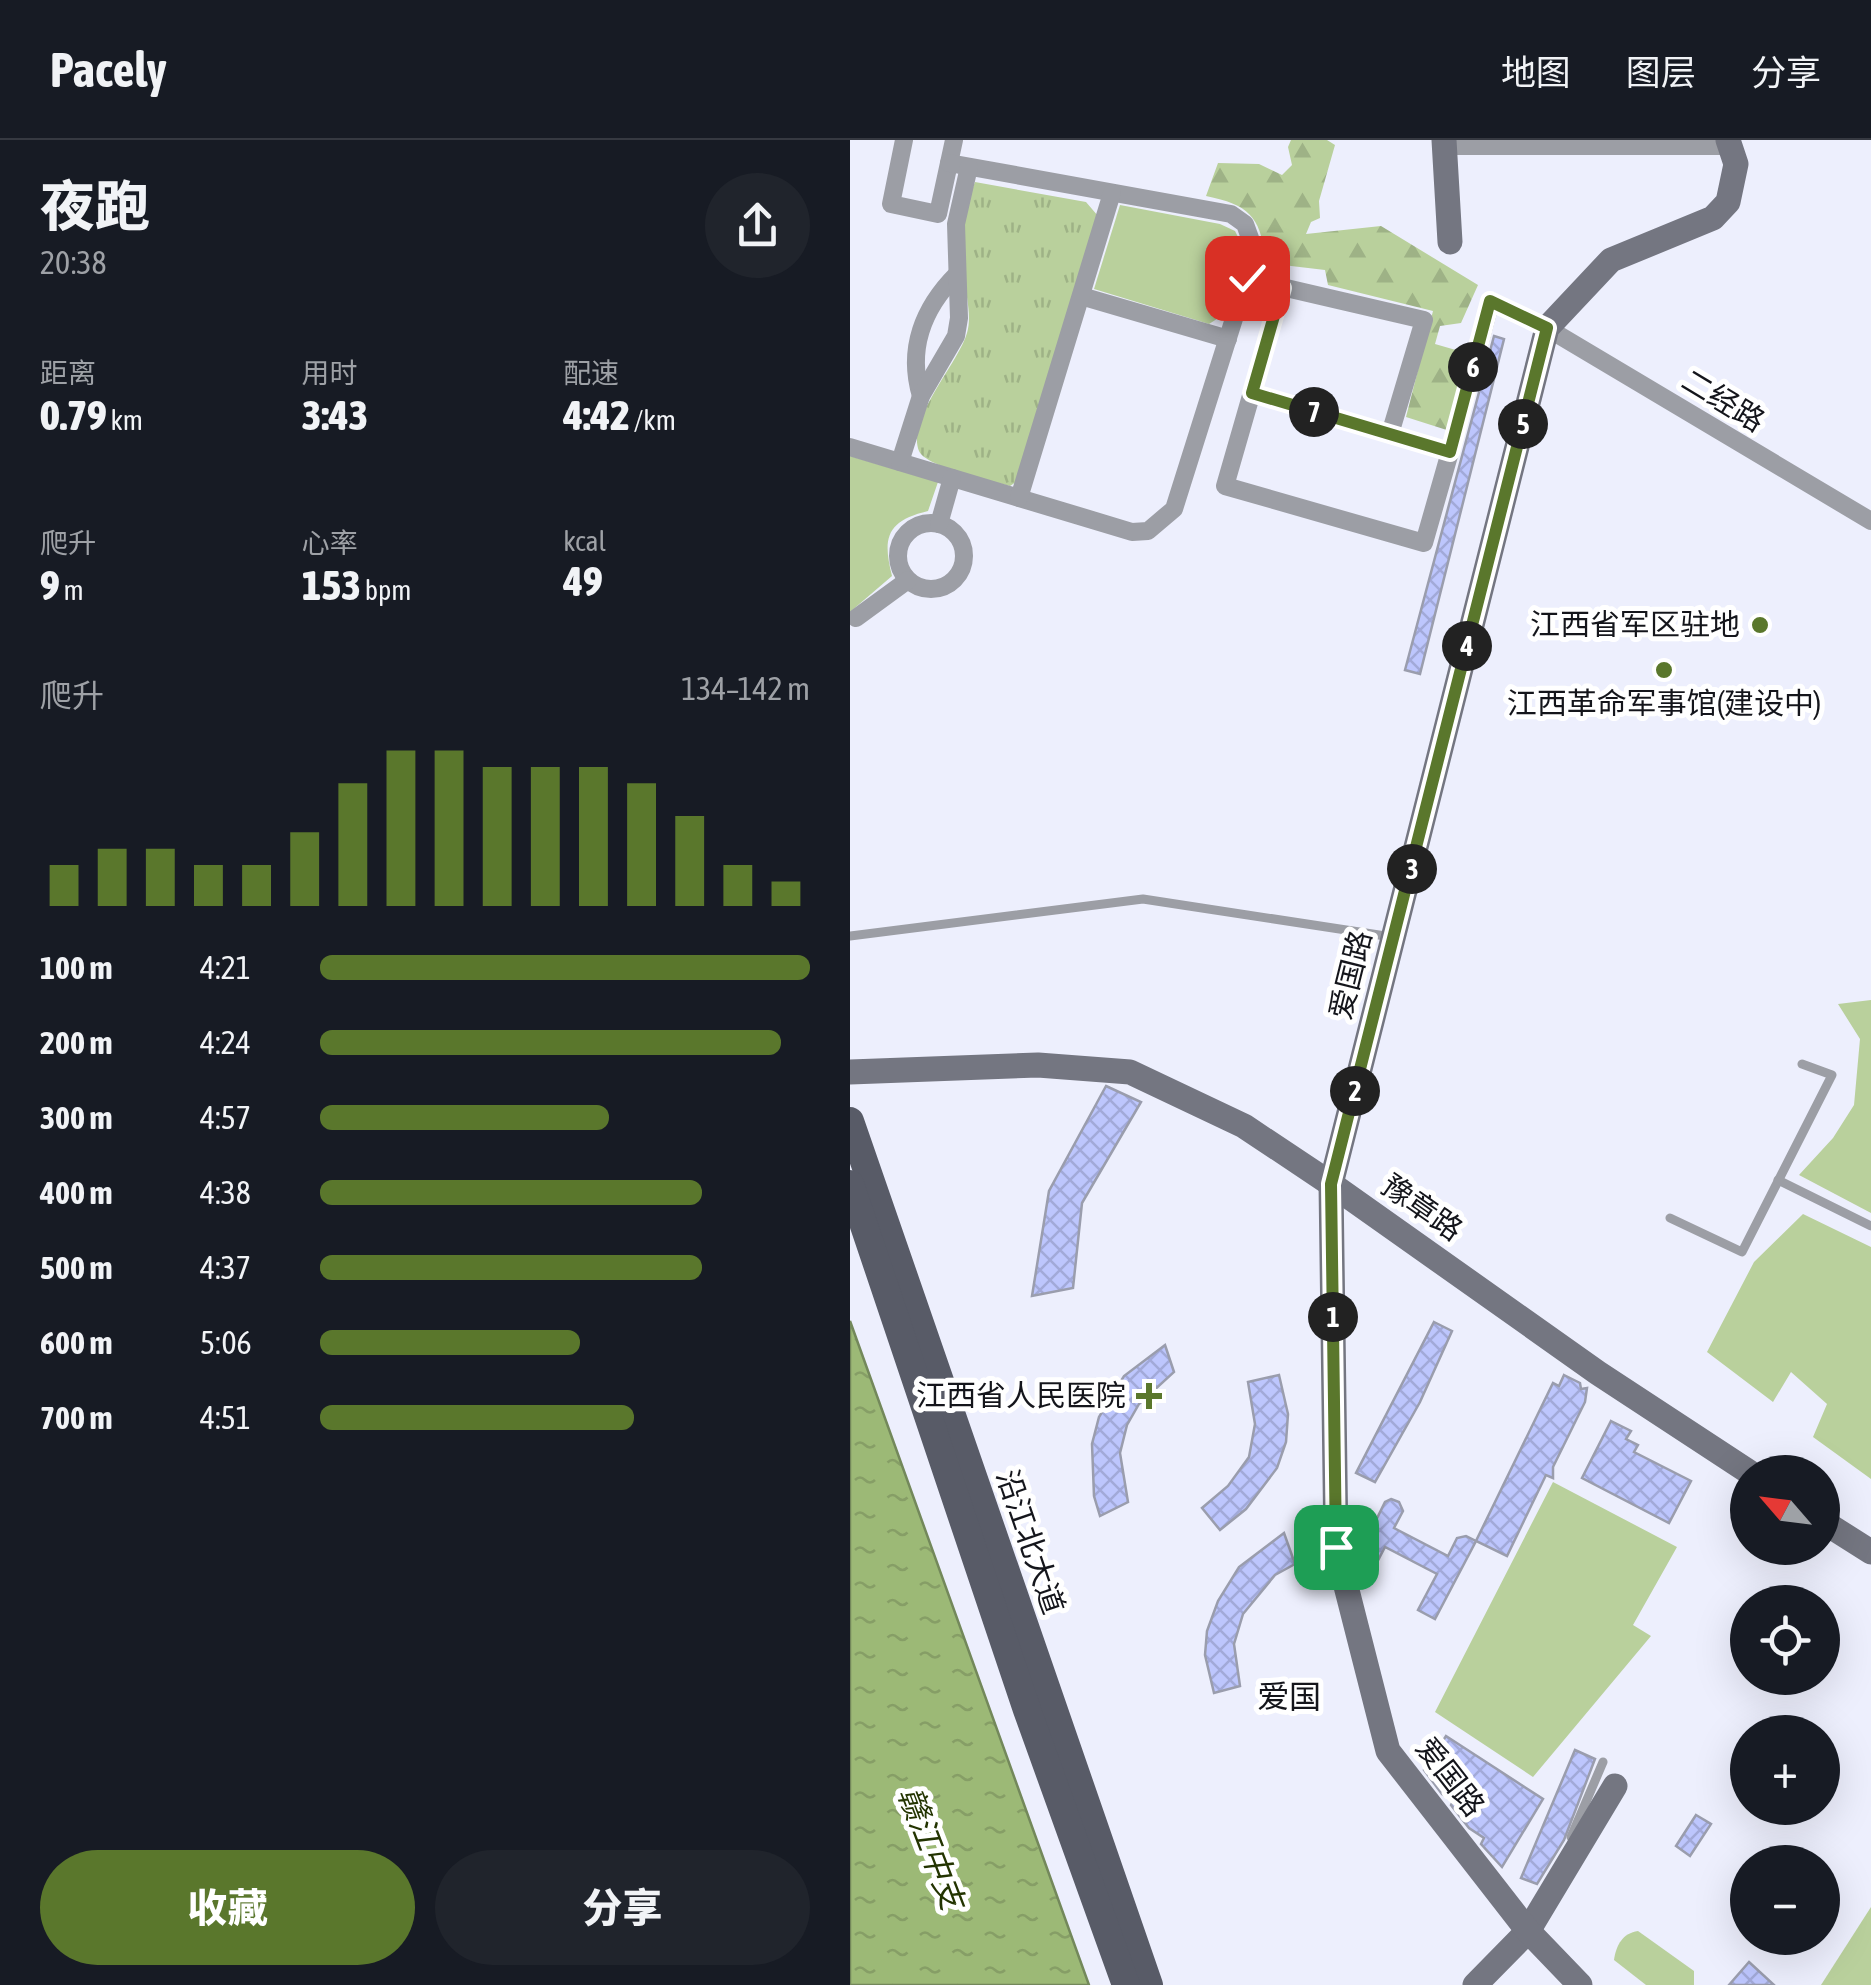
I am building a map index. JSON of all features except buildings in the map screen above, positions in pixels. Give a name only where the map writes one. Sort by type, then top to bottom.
[{"type":"main road","name":"沿江北大道","points":[[850,1121],[1149,1985]]},
{"type":"main road","name":"沿江北大道","points":[[850,1184],[1027,1710],[1126,1985]]},
{"type":"street","points":[[904,140],[891,204],[938,214],[954,140]]},
{"type":"street","points":[[1450,242],[1444,143],[1729,143]]},
{"type":"street","name":"爱国路","points":[[1580,1985],[1533,1922],[1388,1751],[1336,1547],[1331,1184],[1547,328],[1612,260],[1713,218],[1728,202],[1736,164],[1729,143]]},
{"type":"street","points":[[850,447],[1132,532],[1148,531],[1174,509],[1255,252],[1245,224],[1232,214],[949,163]]},
{"type":"street","points":[[900,462],[922,396],[956,336],[960,318],[956,224],[970,167]]},
{"type":"street","points":[[1019,498],[1112,193]]},
{"type":"street","points":[[922,396],[915,376],[916,345],[932,304],[957,274]]},
{"type":"street","points":[[1247,278],[1424,320],[1390,434]]},
{"type":"street","points":[[1252,393],[1450,452],[1424,544],[1225,486],[1282,288]]},
{"type":"street","points":[[1080,296],[1228,340]]},
{"type":"street","name":"二经路","points":[[1450,452],[1490,301],[1547,328],[1871,521]]},
{"type":"street","points":[[939,524],[952,478]]},
{"type":"street","points":[[939,524],[957,535],[962,544],[964,555],[958,576],[940,588],[918,586],[908,580],[898,560],[902,540],[918,526],[939,524]]},
{"type":"street","points":[[856,618],[908,580]]},
{"type":"street","name":"豫章路","points":[[850,1072],[1038,1065],[1130,1072],[1244,1126],[1598,1373],[1730,1460]]},
{"type":"street","points":[[1840,1532],[1871,1552]]},
{"type":"street","points":[[1475,1985],[1533,1922],[1615,1786]]},
{"type":"lane","points":[[850,936],[1142,899],[1394,937]]},
{"type":"lane","points":[[1670,1218],[1742,1252],[1832,1074],[1802,1064]]},
{"type":"lane","points":[[1778,1180],[1871,1226]]},
{"type":"lane","points":[[1533,1922],[1603,1762]]},
{"type":"green space","points":[[1291,140],[1327,140],[1335,145],[1319,201],[1320,218],[1311,222],[1306,234],[1381,226],[1478,285],[1461,323],[1440,326],[1435,344],[1473,355],[1453,432],[1406,417],[1433,311],[1328,285],[1325,270],[1266,263],[1261,235],[1251,216],[1234,204],[1206,196],[1218,163],[1259,164],[1282,175],[1292,165],[1288,147]]},
{"type":"green space","points":[[975,182],[1086,202],[1098,216],[1016,482],[1010,486],[934,463],[919,451],[917,438],[926,408],[967,333],[964,230]]},
{"type":"green space","points":[[1120,205],[1220,224],[1235,231],[1243,247],[1243,266],[1223,315],[1209,324],[1094,289]]},
{"type":"green space","points":[[850,456],[938,482],[928,511],[904,520],[891,533],[888,551],[892,576],[850,612]]},
{"type":"green space","points":[[1871,1000],[1871,1213],[1799,1175],[1833,1138],[1854,1105],[1860,1039],[1838,1004]]},
{"type":"green space","points":[[1803,1214],[1871,1247],[1871,1479],[1813,1437],[1827,1404],[1791,1372],[1773,1402],[1707,1352],[1754,1262]]},
{"type":"green space","points":[[1553,1482],[1677,1547],[1633,1625],[1651,1636],[1533,1777],[1435,1712]]},
{"type":"green space","points":[[1871,1907],[1871,1985],[1821,1985]]},
{"type":"green space","points":[[1638,1931],[1694,1971],[1694,1985],[1646,1985],[1614,1960],[1621,1941]]},
{"type":"water","name":"赣江中支","points":[[850,1321],[1089,1985],[850,1985]]},
{"type":"place","name":"江西省军区驻地","points":[[1760,625]]},
{"type":"place","name":"江西革命军事馆(建设中)","points":[[1664,670]]},
{"type":"place","name":"江西省人民医院","points":[[1149,1396]]},
{"type":"district","name":"爱国","points":[[1289,1697]]},
{"type":"route","points":[[1247,278],[1282,288],[1252,393],[1450,452],[1490,301],[1547,328],[1331,1184],[1336,1547]]}]
